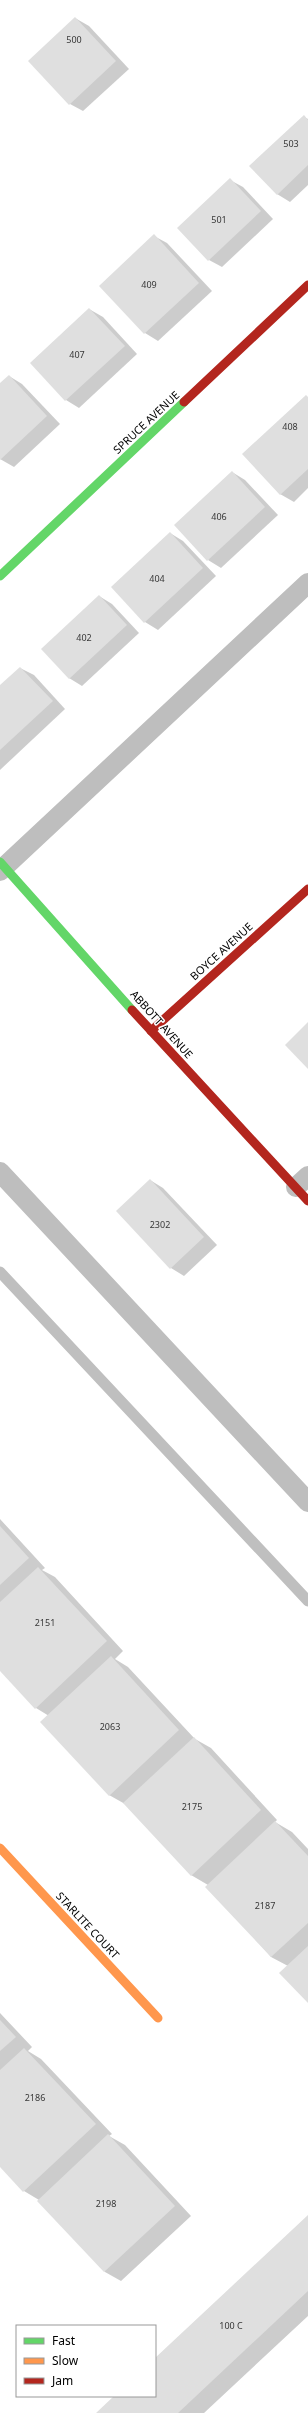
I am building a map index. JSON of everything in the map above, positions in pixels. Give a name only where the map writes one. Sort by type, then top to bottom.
[{"type":"street","name":"SPRUCE AVENUE","points":[[0,576],[308,285]]},
{"type":"street","name":"ABBOTT AVENUE","points":[[2,866],[151,1031],[304,1188]]},
{"type":"street","name":"BOYCE AVENUE","points":[[151,1031],[308,889]]},
{"type":"street","name":"STARLITE COURT","points":[[0,1848],[158,2018]]},
{"type":"lane","points":[[2,866],[308,583]]},
{"type":"lane","points":[[0,1172],[308,1502]]},
{"type":"building","points":[[75,17],[116,61],[69,105],[28,61]]},
{"type":"building","points":[[304,115],[308,120],[308,165],[277,195],[249,166]]},
{"type":"building","points":[[230,178],[261,211],[208,261],[177,228]]},
{"type":"building","points":[[154,234],[199,283],[144,334],[99,286]]},
{"type":"building","points":[[89,308],[125,346],[65,401],[30,363]]},
{"type":"building","points":[[9,375],[47,416],[0,460],[0,383]]},
{"type":"building","points":[[306,395],[308,397],[308,469],[280,495],[242,454]]},
{"type":"building","points":[[232,471],[265,507],[207,561],[174,525]]},
{"type":"building","points":[[170,532],[203,568],[144,623],[111,587]]},
{"type":"building","points":[[99,595],[127,625],[69,679],[41,649]]},
{"type":"building","points":[[20,667],[53,701],[0,750],[0,685]]},
{"type":"building","points":[[308,1022],[308,1069],[285,1045]]},
{"type":"building","points":[[150,1179],[204,1237],[170,1269],[116,1211]]},
{"type":"building","points":[[0,1526],[29,1558],[0,1585]]},
{"type":"building","points":[[38,1567],[107,1641],[35,1709],[0,1671],[0,1602]]},
{"type":"building","points":[[111,1656],[179,1730],[109,1796],[40,1722]]},
{"type":"building","points":[[194,1737],[261,1810],[191,1876],[123,1803]]},
{"type":"building","points":[[275,1821],[308,1856],[308,1923],[271,1957],[205,1887]]},
{"type":"building","points":[[308,1946],[308,2003],[279,1973]]},
{"type":"building","points":[[0,2020],[16,2037],[0,2051]]},
{"type":"building","points":[[24,2048],[96,2124],[23,2192],[0,2167],[0,2070]]},
{"type":"building","points":[[108,2134],[175,2206],[104,2272],[37,2201]]},
{"type":"building","points":[[308,2215],[308,2291],[178,2413],[96,2413],[113,2397],[156,2397],[156,2357]]},
{"type":"waterway","points":[[0,1272],[308,1601]]},
{"type":"traffic: fast","points":[[0,576],[184,402]]},
{"type":"traffic: fast","points":[[0,862],[132,1010]]},
{"type":"traffic: slow","points":[[0,1848],[158,2018]]},
{"type":"traffic: jam","points":[[184,402],[308,285]]},
{"type":"traffic: jam","points":[[151,1031],[308,889]]},
{"type":"traffic: jam","points":[[132,1010],[308,1201]]}]
